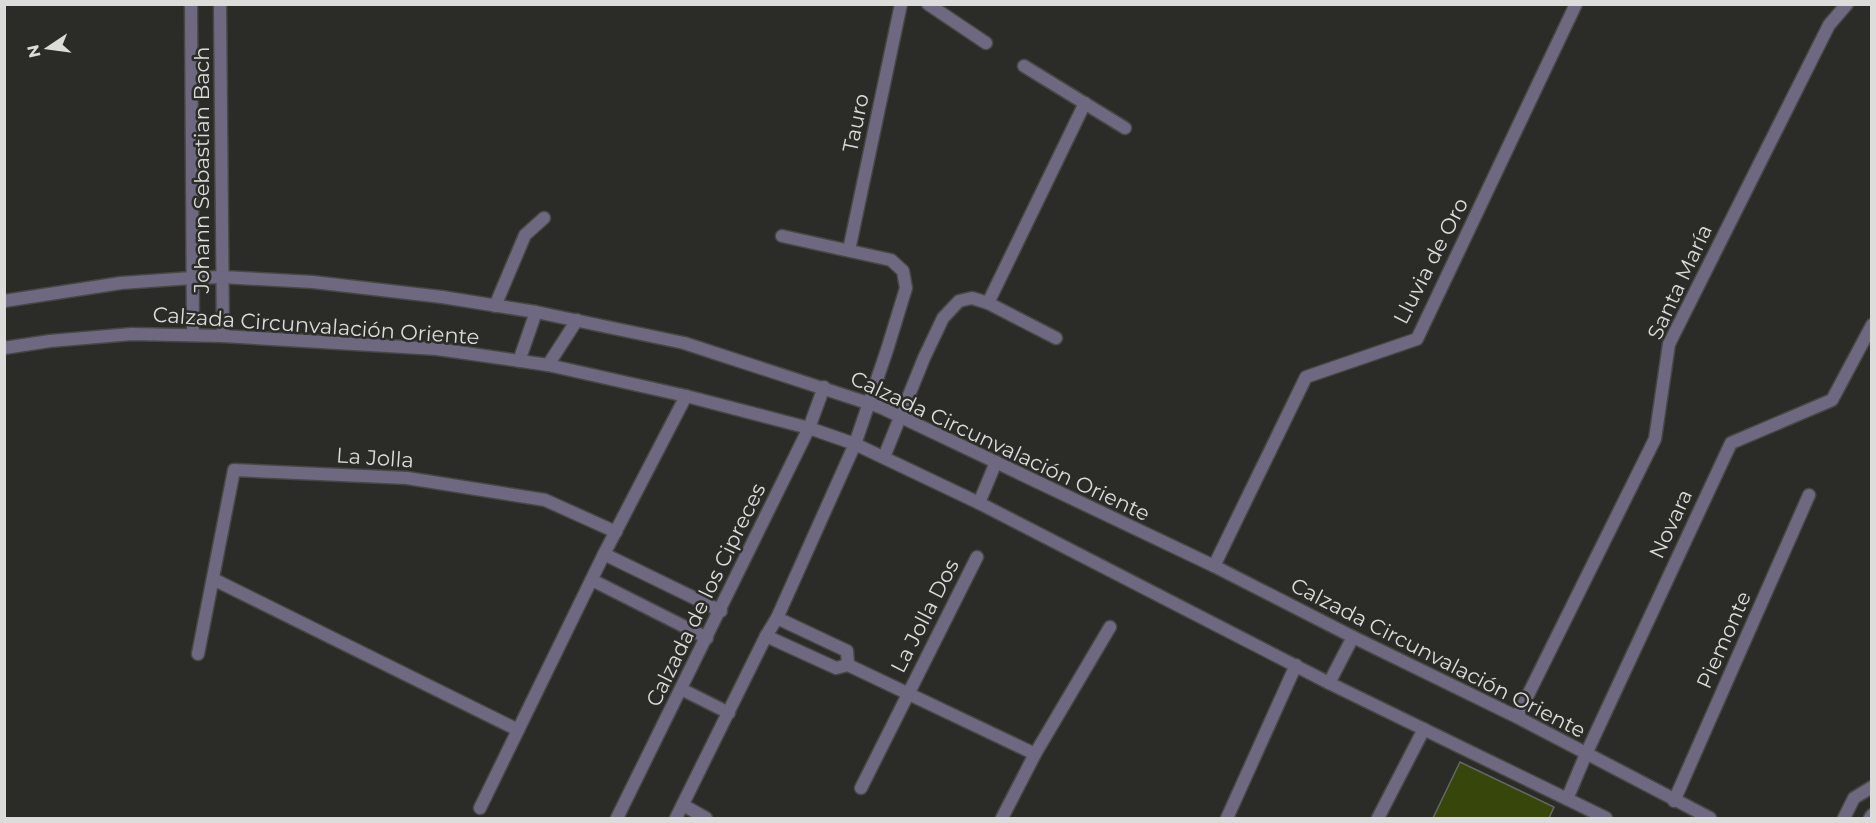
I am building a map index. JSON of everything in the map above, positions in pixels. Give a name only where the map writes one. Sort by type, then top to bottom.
[{"type":"street","name":"Johann Sebastian Bach","points":[[191,4],[193,335]]},
{"type":"street","name":"Johann Sebastian Bach","points":[[220,4],[223,336]]},
{"type":"street","name":"Tauro","points":[[849,250],[901,4]]},
{"type":"street","points":[[928,4],[986,43]]},
{"type":"street","name":"Lluvia de Oro","points":[[1214,567],[1306,377],[1417,339],[1576,4]]},
{"type":"street","name":"Santa María","points":[[1517,717],[1655,439],[1669,344],[1829,25],[1847,4]]},
{"type":"street","points":[[1024,66],[1125,128]]},
{"type":"street","points":[[988,303],[1085,103]]},
{"type":"street","points":[[495,306],[525,235],[544,218]]},
{"type":"street","points":[[676,819],[777,618],[855,444],[906,288],[903,272],[891,260],[782,236]]},
{"type":"street","name":"Calzada Circunvalación Oriente","points":[[4,301],[122,283],[192,278],[222,277],[313,282],[536,312],[684,342],[868,403],[996,462],[1517,717],[1707,818]]},
{"type":"street","points":[[884,457],[924,358],[943,318],[959,302],[972,298],[988,303],[1056,338]]},
{"type":"street","points":[[519,361],[536,312]]},
{"type":"street","points":[[548,365],[577,320]]},
{"type":"street","name":"Novara","points":[[1567,799],[1731,443],[1832,400],[1872,325]]},
{"type":"street","name":"Calzada Circunvalación Oriente","points":[[4,348],[50,341],[132,334],[223,336],[437,349],[548,365],[686,396],[809,428],[855,444],[979,503],[1329,683],[1606,819]]},
{"type":"street","name":"Calzada de los Cipreces","points":[[617,819],[809,428],[824,387]]},
{"type":"street","points":[[480,808],[615,532],[686,396]]},
{"type":"street","points":[[979,503],[996,462]]},
{"type":"street","name":"La Jolla","points":[[198,654],[234,470],[407,478],[545,500],[615,532]]},
{"type":"street","name":"Piemonte","points":[[1674,801],[1809,495]]},
{"type":"street","points":[[604,554],[720,611]]},
{"type":"street","name":"La Jolla Dos","points":[[861,788],[977,557]]},
{"type":"street","points":[[213,579],[518,730]]},
{"type":"street","points":[[592,580],[707,638]]},
{"type":"street","name":"La Jolla Dos","points":[[777,618],[847,651],[848,665]]},
{"type":"street","points":[[1002,819],[1035,754],[1110,627]]},
{"type":"street","name":"La Jolla Dos","points":[[766,636],[836,668],[848,665],[1035,754]]},
{"type":"street","points":[[1329,683],[1353,638]]},
{"type":"street","points":[[1227,819],[1296,665]]},
{"type":"street","points":[[681,689],[729,713]]},
{"type":"street","points":[[1378,819],[1424,729]]},
{"type":"street","points":[[1844,819],[1854,798],[1872,788]]},
{"type":"street","points":[[683,805],[706,819]]},
{"type":"building","points":[[1460,762],[1554,807],[1549,818],[1433,818]]}]
